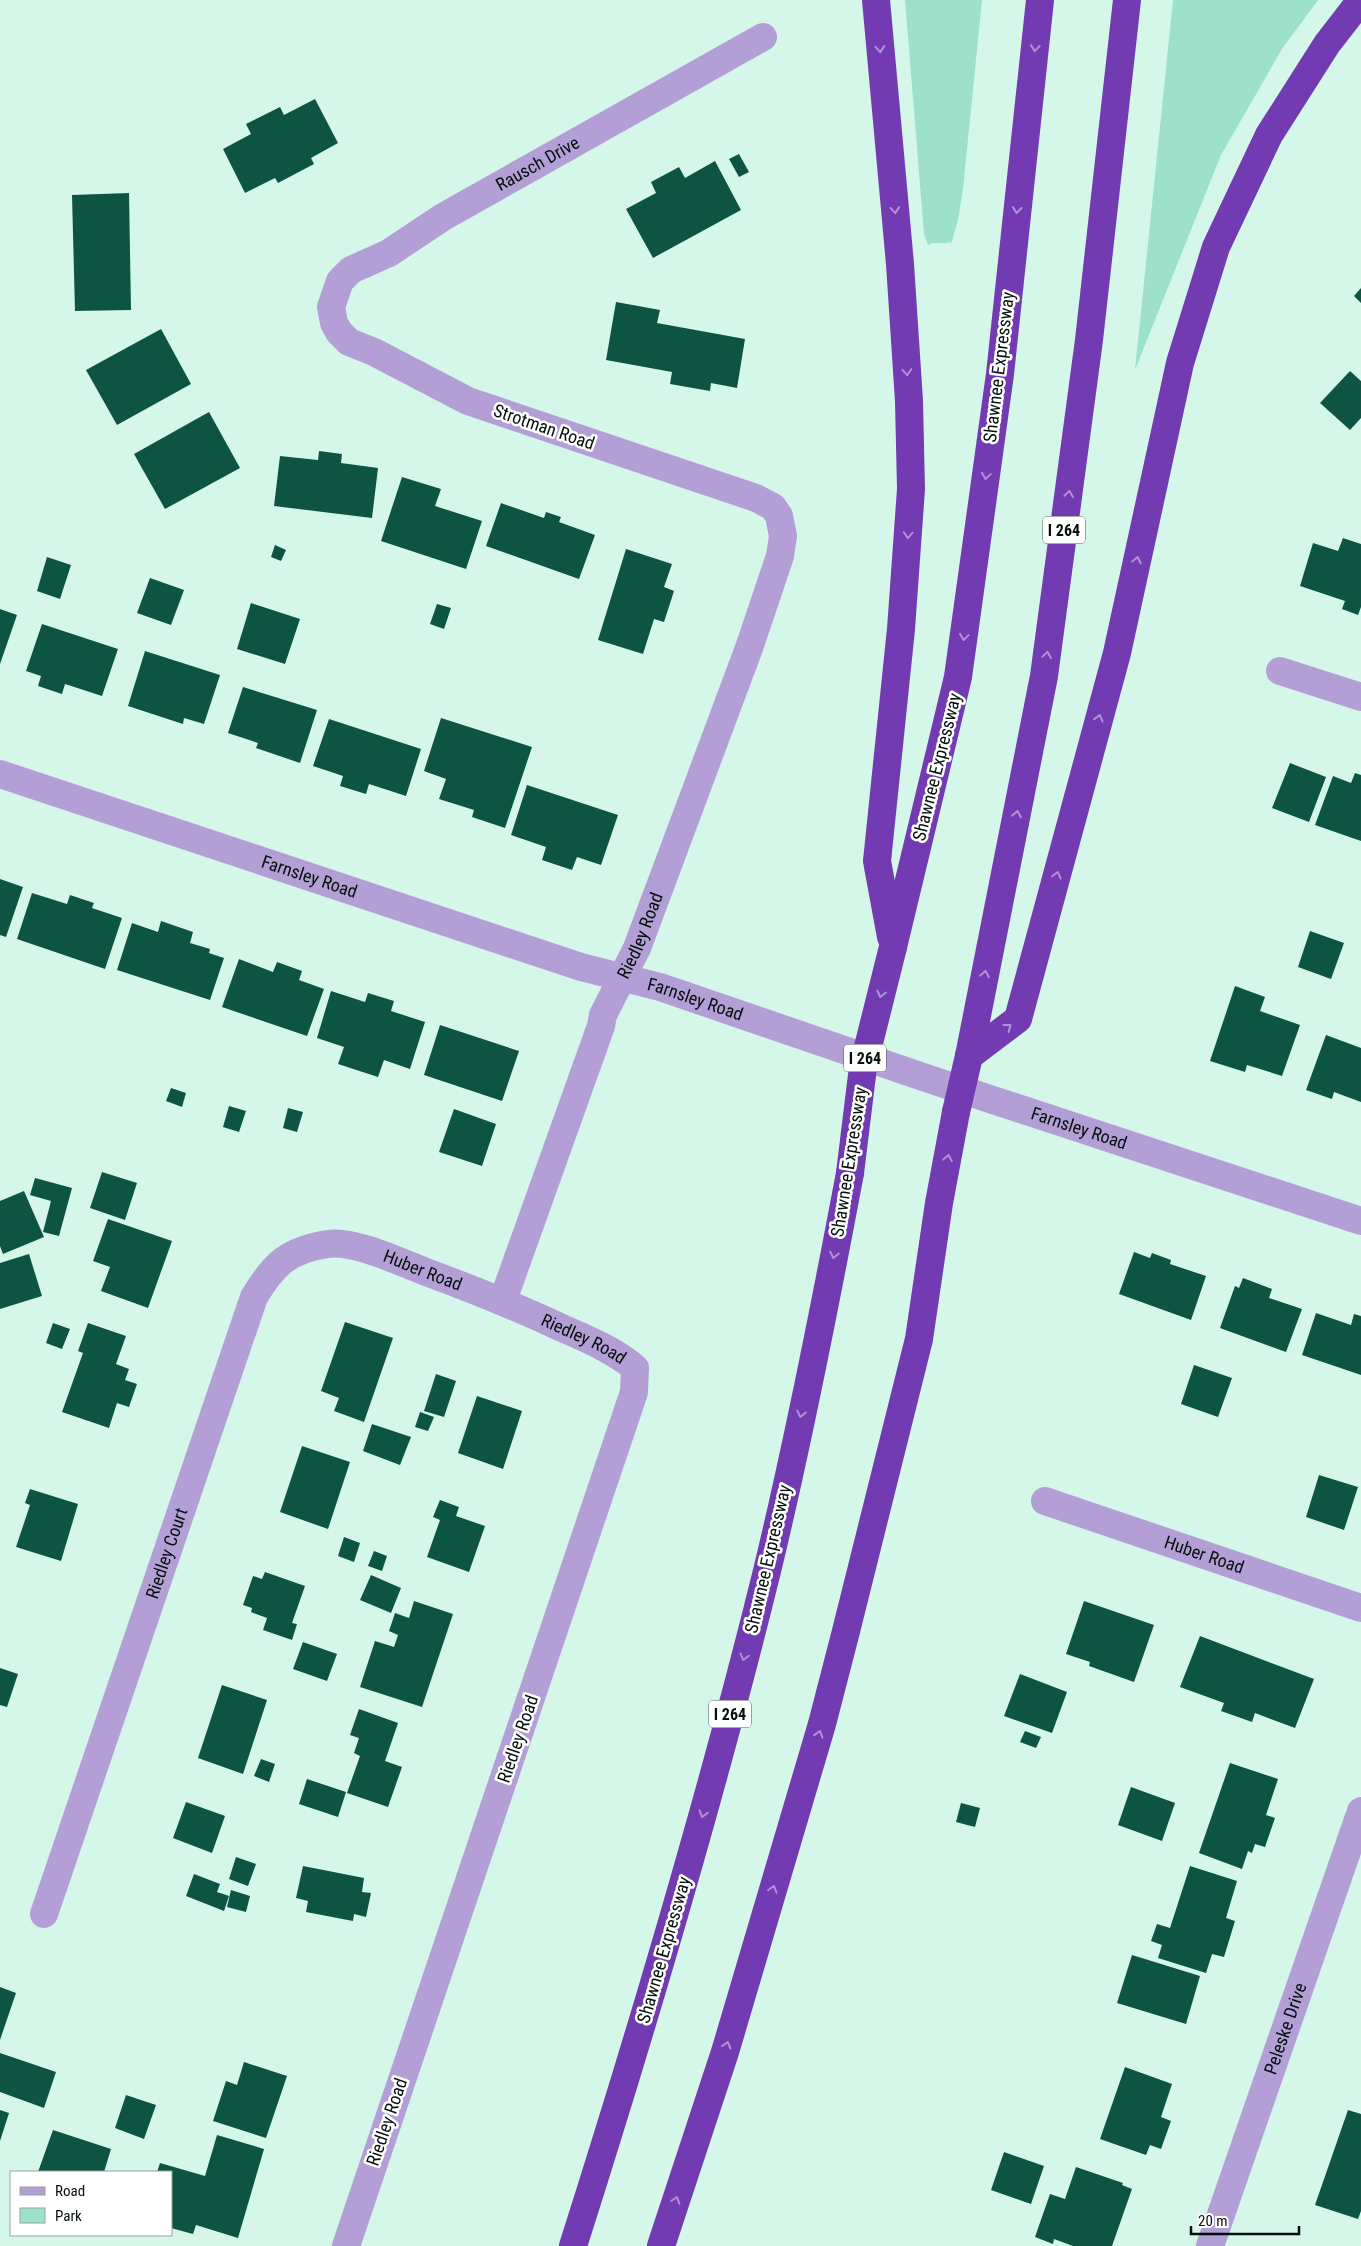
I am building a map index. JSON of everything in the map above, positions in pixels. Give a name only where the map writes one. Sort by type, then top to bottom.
[{"type":"highway","points":[[876,0],[900,264],[909,401],[912,489],[901,629],[877,861],[893,947]]},
{"type":"highway","name":"Shawnee Expressway","points":[[573,2246],[633,2060],[710,1789],[760,1595],[820,1330],[850,1172],[862,1067],[958,677],[1000,374],[1040,0]]},
{"type":"highway","name":"I 264","points":[[661,2246],[725,2052],[824,1715],[919,1340],[939,1203],[1044,676],[1089,340],[1127,0]]},
{"type":"highway","points":[[969,1056],[1018,1019],[1117,653],[1180,363],[1216,248],[1269,135],[1327,44],[1361,0]]},
{"type":"street","name":"Rausch Drive","points":[[331,307],[340,281],[352,270],[389,253],[442,217],[763,37]]},
{"type":"street","name":"Strotman Road","points":[[331,307],[334,323],[339,332],[349,342],[374,352],[468,401],[756,498],[773,507],[779,516]]},
{"type":"street","name":"Riedley Road","points":[[346,2246],[463,1896],[513,1756],[634,1392],[635,1368],[627,1361],[602,1346],[503,1300],[601,1026],[603,1015],[636,948],[749,648],[777,566],[783,536],[779,516]]},
{"type":"street","points":[[1280,671],[1361,697]]},
{"type":"street","name":"Farnsley Road","points":[[0,774],[581,967],[660,987],[926,1078],[1361,1221]]},
{"type":"street","name":"Riedley Court","points":[[44,1914],[254,1297],[272,1270],[299,1251],[330,1244],[342,1245]]},
{"type":"street","name":"Huber Road","points":[[342,1245],[364,1248],[503,1300]]},
{"type":"street","name":"Huber Road","points":[[1045,1501],[1361,1608]]},
{"type":"street","name":"Peleske Drive","points":[[1210,2246],[1361,1811]]},
{"type":"green space","points":[[905,0],[982,0],[963,189],[958,220],[951,244],[950,242],[928,245],[924,234]]},
{"type":"green space","points":[[1173,0],[1318,0],[1282,49],[1221,155],[1135,370]]},
{"type":"building","points":[[315,99],[338,143],[311,158],[314,164],[278,183],[275,178],[245,193],[223,149],[251,134],[246,124],[280,107],[284,115]]},
{"type":"building","points":[[739,154],[749,172],[739,177],[729,159]]},
{"type":"building","points":[[715,161],[741,210],[653,258],[626,209],[656,193],[651,182],[679,167],[685,178]]},
{"type":"building","points":[[129,193],[131,310],[75,311],[72,195]]},
{"type":"building","points":[[1361,288],[1361,303],[1354,296]]},
{"type":"building","points":[[616,302],[660,310],[657,323],[745,339],[737,388],[711,383],[710,391],[670,384],[672,372],[606,360]]},
{"type":"building","points":[[161,329],[191,384],[117,425],[86,370]]},
{"type":"building","points":[[1350,371],[1361,381],[1361,418],[1350,430],[1320,403]]},
{"type":"building","points":[[209,412],[240,468],[165,509],[134,454]]},
{"type":"building","points":[[319,451],[342,454],[341,463],[378,468],[372,518],[274,506],[280,456],[318,460]]},
{"type":"building","points":[[402,477],[441,489],[435,506],[482,521],[466,569],[381,541]]},
{"type":"building","points":[[501,503],[544,518],[546,512],[561,517],[559,522],[595,535],[579,579],[486,546]]},
{"type":"building","points":[[1343,538],[1361,544],[1361,607],[1358,615],[1342,609],[1345,601],[1300,586],[1313,543],[1338,551]]},
{"type":"building","points":[[275,545],[286,550],[281,561],[271,557]]},
{"type":"building","points":[[626,549],[672,564],[664,587],[674,591],[664,622],[654,619],[643,654],[598,640]]},
{"type":"building","points":[[47,557],[71,565],[60,599],[37,591]]},
{"type":"building","points":[[150,578],[184,590],[171,625],[137,613]]},
{"type":"building","points":[[251,603],[300,619],[285,664],[237,649]]},
{"type":"building","points":[[437,604],[451,608],[444,629],[430,624]]},
{"type":"building","points":[[0,609],[17,615],[0,664]]},
{"type":"building","points":[[42,624],[118,649],[102,696],[65,684],[62,694],[38,686],[41,676],[26,671]]},
{"type":"building","points":[[145,651],[220,675],[204,724],[184,718],[183,724],[128,706]]},
{"type":"building","points":[[243,687],[317,710],[300,763],[256,748],[258,743],[228,733]]},
{"type":"building","points":[[441,718],[532,747],[505,828],[472,817],[474,810],[439,799],[446,779],[424,771]]},
{"type":"building","points":[[329,719],[421,749],[406,796],[369,784],[366,794],[340,786],[343,776],[313,766]]},
{"type":"building","points":[[1290,763],[1326,777],[1309,822],[1272,808]]},
{"type":"building","points":[[1355,773],[1361,775],[1361,841],[1315,825],[1333,776],[1351,783]]},
{"type":"building","points":[[527,785],[618,815],[601,865],[577,857],[572,870],[542,860],[546,847],[511,835]]},
{"type":"building","points":[[0,879],[23,887],[6,937],[0,935]]},
{"type":"building","points":[[32,893],[67,904],[70,895],[94,903],[92,908],[122,918],[105,969],[17,939]]},
{"type":"building","points":[[161,921],[193,932],[190,943],[210,949],[209,953],[224,958],[210,1000],[117,970],[132,923],[158,932]]},
{"type":"building","points":[[1310,931],[1344,943],[1331,979],[1298,967]]},
{"type":"building","points":[[239,959],[273,972],[277,962],[302,971],[299,980],[324,989],[307,1036],[222,1007]]},
{"type":"building","points":[[1235,986],[1265,997],[1260,1011],[1300,1025],[1282,1076],[1247,1065],[1245,1072],[1210,1061]]},
{"type":"building","points":[[331,991],[365,1002],[368,993],[394,1001],[391,1011],[425,1022],[410,1069],[384,1060],[378,1077],[338,1064],[344,1047],[317,1038]]},
{"type":"building","points":[[440,1025],[519,1051],[502,1101],[424,1075]]},
{"type":"building","points":[[1326,1035],[1361,1048],[1361,1102],[1334,1092],[1332,1099],[1306,1090]]},
{"type":"building","points":[[171,1088],[186,1093],[182,1107],[166,1101]]},
{"type":"building","points":[[229,1106],[246,1111],[239,1132],[223,1127]]},
{"type":"building","points":[[288,1108],[303,1112],[297,1132],[283,1128]]},
{"type":"building","points":[[454,1109],[496,1124],[482,1166],[439,1152]]},
{"type":"building","points":[[102,1172],[137,1183],[125,1220],[90,1208]]},
{"type":"building","points":[[35,1178],[72,1188],[59,1236],[43,1232],[51,1201],[30,1195]]},
{"type":"building","points":[[24,1191],[44,1237],[3,1254],[0,1246],[0,1201]]},
{"type":"building","points":[[108,1219],[172,1241],[148,1308],[101,1291],[110,1267],[93,1261]]},
{"type":"building","points":[[1134,1252],[1150,1258],[1152,1253],[1171,1260],[1170,1264],[1206,1276],[1191,1320],[1119,1294]]},
{"type":"building","points":[[29,1254],[42,1296],[0,1309],[0,1263]]},
{"type":"building","points":[[1243,1278],[1272,1289],[1269,1298],[1302,1309],[1286,1352],[1220,1328],[1235,1286],[1239,1288]]},
{"type":"building","points":[[1316,1313],[1351,1325],[1354,1314],[1361,1316],[1361,1375],[1302,1355]]},
{"type":"building","points":[[345,1322],[393,1338],[364,1422],[334,1411],[339,1398],[321,1391]]},
{"type":"building","points":[[53,1323],[70,1329],[62,1349],[46,1343]]},
{"type":"building","points":[[88,1323],[126,1336],[116,1364],[129,1369],[125,1380],[137,1384],[129,1407],[117,1403],[109,1428],[62,1412],[83,1353],[78,1351]]},
{"type":"building","points":[[1194,1365],[1232,1378],[1218,1417],[1181,1404]]},
{"type":"building","points":[[436,1374],[456,1381],[444,1417],[424,1411]]},
{"type":"building","points":[[477,1396],[522,1411],[503,1469],[458,1453]]},
{"type":"building","points":[[420,1412],[434,1417],[428,1431],[415,1427]]},
{"type":"building","points":[[372,1424],[411,1437],[400,1465],[363,1451]]},
{"type":"building","points":[[302,1446],[350,1462],[328,1529],[280,1512]]},
{"type":"building","points":[[1319,1475],[1358,1487],[1344,1530],[1306,1517]]},
{"type":"building","points":[[30,1489],[78,1504],[61,1561],[16,1547],[30,1505],[25,1503]]},
{"type":"building","points":[[440,1500],[459,1507],[456,1516],[485,1526],[469,1572],[427,1557],[440,1520],[433,1517]]},
{"type":"building","points":[[344,1537],[360,1543],[354,1562],[338,1556]]},
{"type":"building","points":[[374,1551],[387,1556],[382,1571],[368,1566]]},
{"type":"building","points":[[265,1572],[305,1586],[292,1623],[297,1624],[292,1640],[263,1630],[267,1618],[251,1612],[252,1608],[243,1605],[253,1576],[262,1579]]},
{"type":"building","points":[[371,1575],[401,1588],[391,1613],[360,1600]]},
{"type":"building","points":[[414,1601],[453,1614],[422,1707],[360,1687],[375,1641],[394,1647],[398,1635],[389,1631],[395,1613],[409,1618]]},
{"type":"building","points":[[1084,1601],[1154,1625],[1134,1682],[1089,1666],[1090,1662],[1066,1654]]},
{"type":"building","points":[[1200,1636],[1314,1679],[1295,1728],[1255,1713],[1252,1722],[1221,1711],[1224,1703],[1180,1687]]},
{"type":"building","points":[[303,1642],[337,1654],[327,1681],[293,1669]]},
{"type":"building","points":[[0,1668],[18,1674],[7,1707],[0,1705]]},
{"type":"building","points":[[1020,1674],[1067,1692],[1052,1733],[1004,1716]]},
{"type":"building","points":[[222,1685],[267,1700],[243,1774],[198,1758]]},
{"type":"building","points":[[359,1709],[398,1723],[385,1761],[402,1767],[388,1807],[347,1793],[360,1756],[354,1753],[359,1738],[350,1735]]},
{"type":"building","points":[[1025,1731],[1041,1737],[1036,1748],[1020,1742]]},
{"type":"building","points":[[261,1759],[275,1764],[269,1782],[254,1776]]},
{"type":"building","points":[[1230,1763],[1278,1779],[1266,1815],[1275,1818],[1265,1847],[1255,1844],[1252,1853],[1248,1851],[1242,1869],[1199,1853]]},
{"type":"building","points":[[307,1779],[346,1792],[338,1817],[299,1804]]},
{"type":"building","points":[[1131,1787],[1175,1803],[1162,1841],[1118,1825]]},
{"type":"building","points":[[186,1802],[225,1816],[212,1853],[173,1838]]},
{"type":"building","points":[[961,1803],[980,1808],[975,1827],[956,1822]]},
{"type":"building","points":[[236,1857],[256,1864],[248,1886],[229,1879]]},
{"type":"building","points":[[303,1866],[364,1878],[362,1892],[371,1893],[366,1917],[354,1914],[353,1921],[306,1912],[308,1901],[296,1898]]},
{"type":"building","points":[[1190,1866],[1237,1881],[1226,1918],[1235,1921],[1224,1957],[1212,1954],[1206,1973],[1158,1958],[1162,1945],[1151,1941],[1157,1924],[1170,1928]]},
{"type":"building","points":[[194,1874],[220,1884],[217,1892],[229,1896],[224,1911],[186,1896]]},
{"type":"building","points":[[231,1890],[250,1896],[246,1912],[227,1907]]},
{"type":"building","points":[[1132,1955],[1200,1976],[1186,2024],[1117,2003]]},
{"type":"building","points":[[0,1987],[16,1993],[0,2040]]},
{"type":"building","points":[[0,2053],[56,2072],[44,2108],[0,2092]]},
{"type":"building","points":[[244,2062],[287,2076],[266,2138],[213,2121],[226,2081],[237,2085]]},
{"type":"building","points":[[1125,2067],[1172,2084],[1161,2117],[1171,2121],[1161,2149],[1150,2145],[1146,2155],[1100,2139]]},
{"type":"building","points":[[126,2095],[156,2105],[144,2139],[115,2128]]},
{"type":"building","points":[[0,2110],[9,2113],[0,2141]]},
{"type":"building","points":[[1348,2110],[1361,2114],[1361,2211],[1358,2219],[1315,2205]]},
{"type":"building","points":[[53,2130],[111,2149],[104,2171],[38,2171]]},
{"type":"building","points":[[217,2135],[264,2149],[238,2238],[196,2225],[193,2234],[172,2228],[172,2171],[157,2171],[160,2163],[205,2176]]},
{"type":"building","points":[[1004,2152],[1044,2166],[1031,2204],[991,2190]]},
{"type":"building","points":[[1076,2167],[1123,2183],[1122,2185],[1132,2189],[1112,2246],[1073,2246],[1054,2239],[1053,2244],[1035,2237],[1050,2194],[1065,2199]]}]
